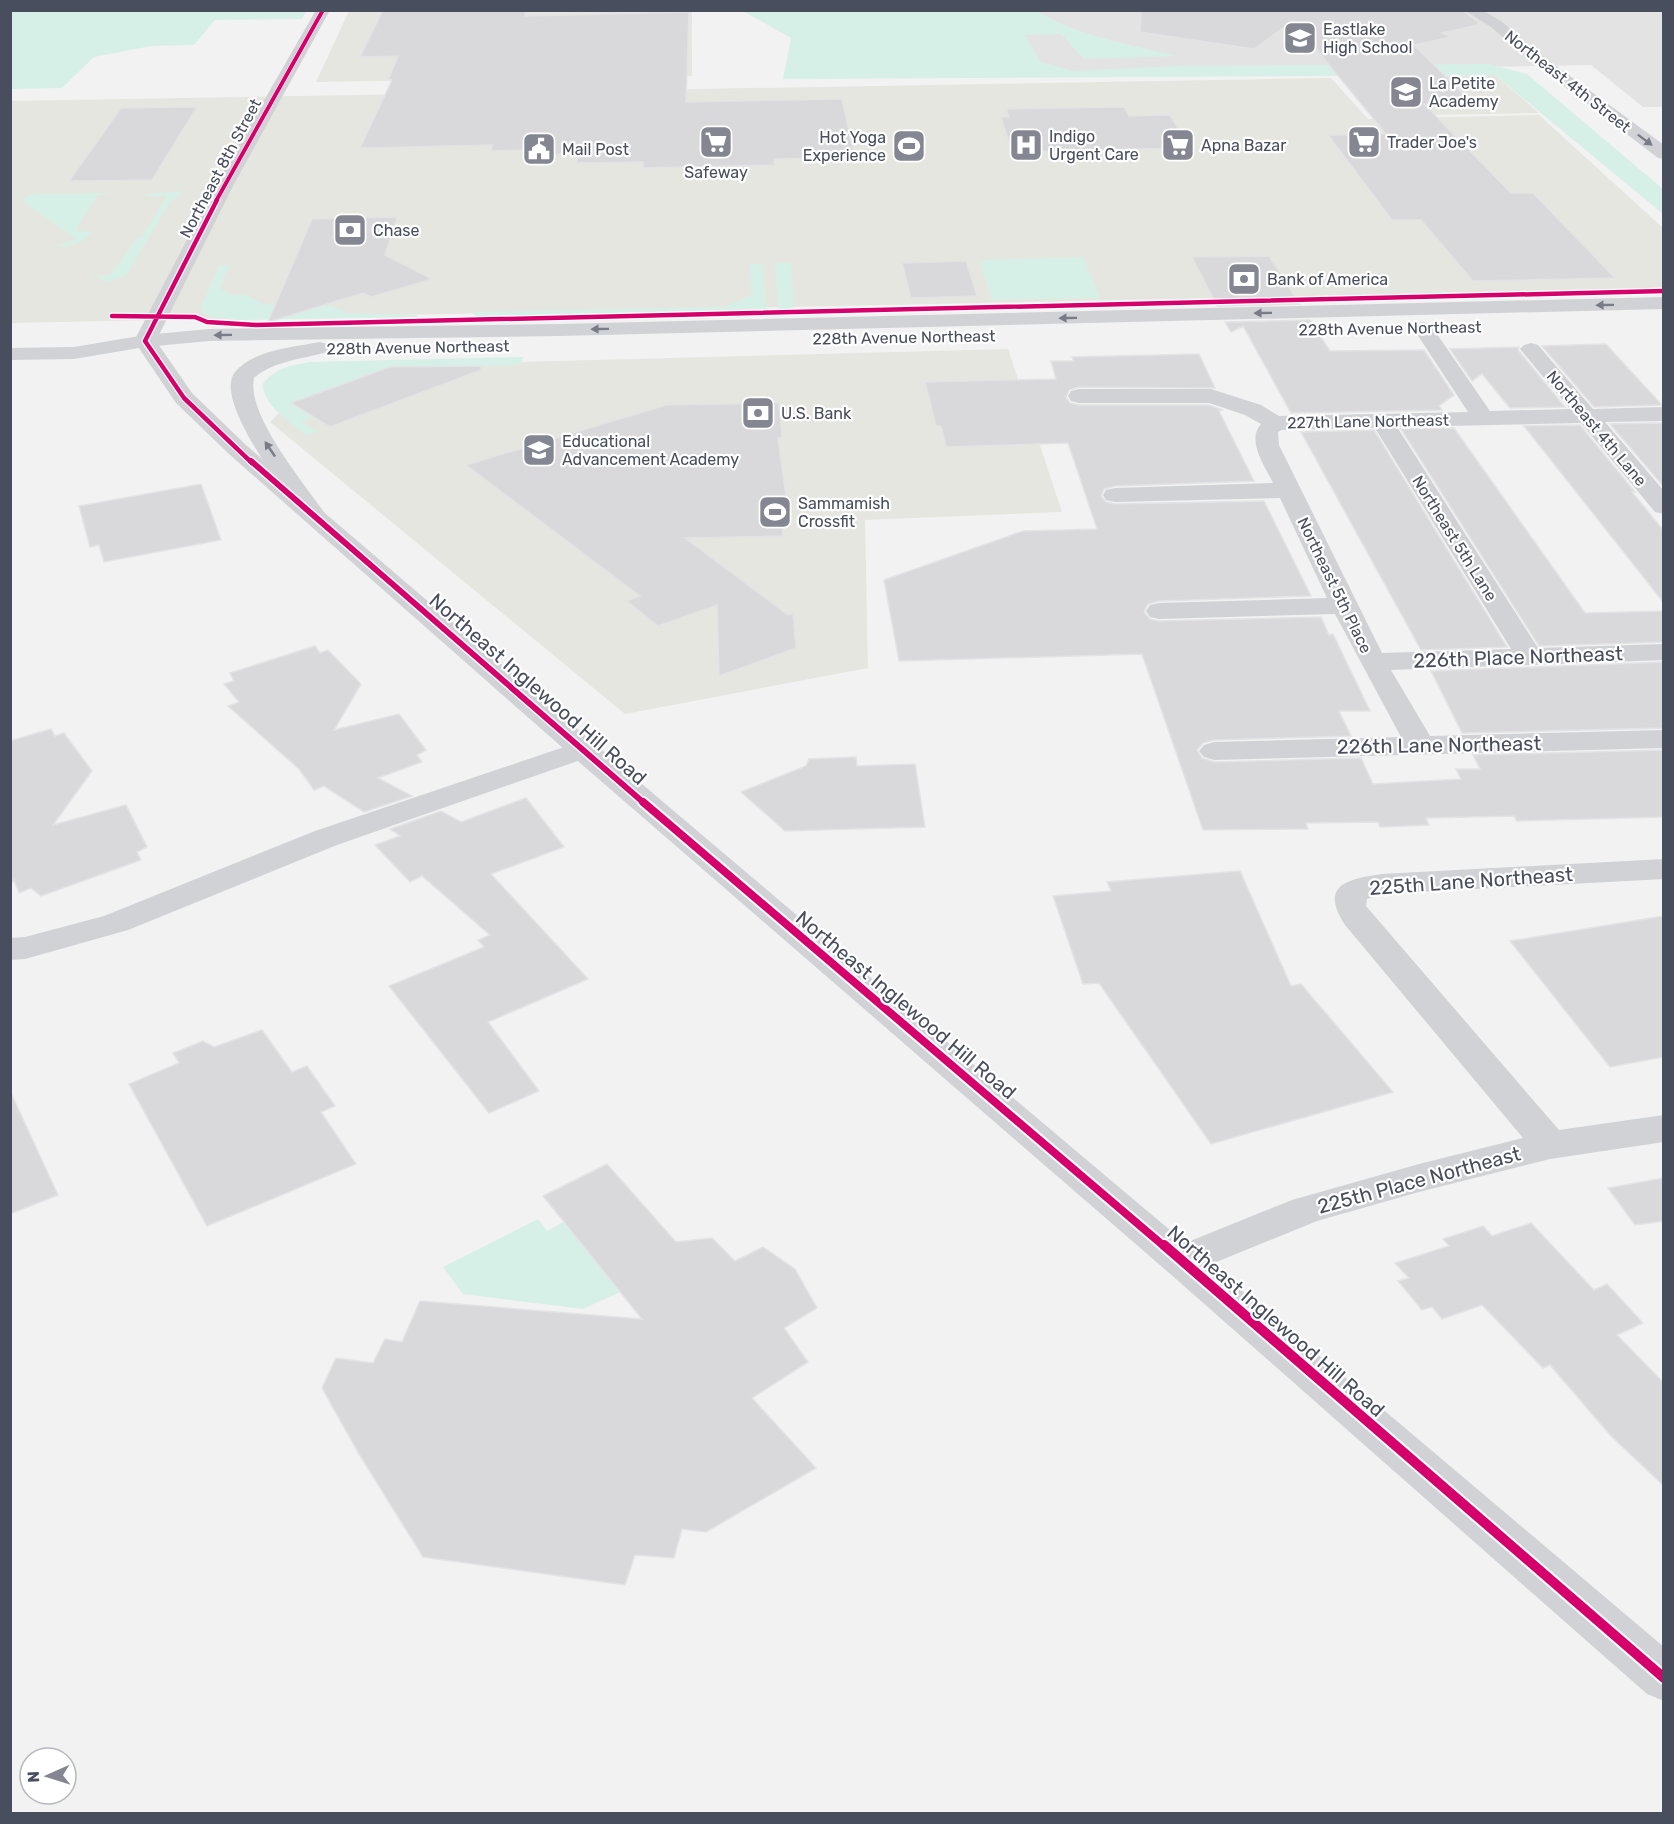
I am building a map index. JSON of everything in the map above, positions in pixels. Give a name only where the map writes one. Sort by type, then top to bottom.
[{"type":"main road","name":"228th Avenue Northeast","points":[[10,339],[80,337],[145,341],[211,351],[618,344],[920,327],[952,320],[1664,303]]},
{"type":"main road","points":[[1267,331],[1335,322],[1384,321],[1397,318],[1399,310]]},
{"type":"main road","name":"228th Avenue Northeast","points":[[10,354],[74,353],[145,341],[209,335],[1267,331],[1664,322]]},
{"type":"main road","points":[[314,515],[251,422],[243,403],[240,384],[243,376],[253,368],[284,356],[320,348]]},
{"type":"street","name":"Northeast 8th Street","points":[[145,341],[224,186],[323,10]]},
{"type":"street","name":"Northeast 4th Street","points":[[1471,10],[1496,24],[1531,54],[1664,154]]},
{"type":"street","points":[[1423,328],[1483,418]]},
{"type":"street","name":"Northeast Inglewood Hill Road","points":[[145,341],[184,398],[238,450],[582,750],[1182,1261],[1664,1678]]},
{"type":"street","name":"Northeast 4th Lane","points":[[1531,349],[1664,507]]},
{"type":"street","name":"227th Lane Northeast","points":[[1079,396],[1210,396],[1253,410],[1275,423],[1664,414]]},
{"type":"street","name":"Northeast 5th Lane","points":[[1382,421],[1529,656]]},
{"type":"street","name":"Northeast 5th Place","points":[[1275,423],[1267,431],[1267,445],[1373,663],[1420,744]]},
{"type":"street","points":[[1115,495],[1289,490]]},
{"type":"street","points":[[1159,611],[1344,606]]},
{"type":"street","name":"226th Place Northeast","points":[[1373,663],[1664,652]]},
{"type":"street","name":"226th Lane Northeast","points":[[1214,751],[1664,739]]},
{"type":"street","points":[[10,949],[25,948],[116,922],[326,838],[582,750]]},
{"type":"street","name":"225th Lane Northeast","points":[[1550,1145],[1357,918],[1350,906],[1351,895],[1363,887],[1382,884],[1507,875],[1664,869]]},
{"type":"street","name":"225th Place Northeast","points":[[1182,1261],[1306,1210],[1419,1178],[1550,1145],[1664,1128]]},
{"type":"shaded area","points":[[349,11],[692,11],[692,76],[316,82]]},
{"type":"shaded area","name":"Eastlake High School","points":[[924,11],[1663,11],[1663,107],[1643,107],[1591,65],[952,77]]},
{"type":"shaded area","points":[[1495,75],[1539,113],[1372,116],[1339,77]]},
{"type":"shaded area","points":[[1331,78],[1368,119],[1539,115],[1663,228],[1663,289],[11,323],[10,101]]},
{"type":"shaded area","points":[[1008,349],[1062,512],[865,520],[868,668],[625,714],[270,422],[324,367]]},
{"type":"green space","points":[[10,11],[306,11],[302,19],[215,20],[194,45],[151,46],[94,57],[62,88],[11,89]]},
{"type":"green space","points":[[743,11],[1038,11],[1086,33],[1178,56],[1084,59],[1061,34],[1025,35],[1041,62],[1073,71],[1178,66],[1489,64],[1527,74],[1663,189],[1663,214],[1495,75],[783,79],[791,38]]},
{"type":"green space","points":[[185,191],[170,202],[126,276],[106,282],[99,279],[103,277],[87,277],[110,275],[137,238],[141,238],[167,196],[147,196],[147,194]]},
{"type":"green space","points":[[119,193],[98,195],[76,231],[92,232],[80,242],[65,246],[55,246],[76,239],[21,200],[33,194]]},
{"type":"green space","points":[[1083,257],[1100,298],[992,300],[979,260]]},
{"type":"green space","points":[[775,263],[791,263],[794,309],[778,309]]},
{"type":"green space","points":[[750,264],[763,264],[766,310],[476,316],[472,312],[725,307],[751,295]]},
{"type":"green space","points":[[230,265],[220,289],[232,295],[246,295],[266,305],[274,303],[294,314],[327,304],[347,313],[417,315],[418,317],[237,320],[215,318],[205,314],[200,308],[219,266]]},
{"type":"green space","points":[[523,357],[521,365],[390,367],[292,403],[314,417],[301,422],[318,432],[306,435],[274,408],[262,385],[278,371],[311,362]]},
{"type":"green space","points":[[538,1219],[547,1231],[563,1222],[620,1292],[583,1309],[463,1294],[443,1267]]},
{"type":"building","points":[[383,10],[525,10],[525,16],[689,12],[686,102],[842,99],[855,158],[774,159],[775,165],[643,168],[643,162],[577,163],[578,154],[532,155],[533,150],[491,151],[493,145],[360,148],[392,80],[388,80],[398,56],[360,57]]},
{"type":"building","points":[[1141,10],[1462,10],[1478,22],[1478,25],[1442,33],[1452,37],[1414,45],[1472,103],[1424,104],[1511,193],[1533,193],[1615,278],[1473,281],[1421,220],[1392,220],[1328,135],[1386,134],[1293,21],[1254,49],[1140,32]]},
{"type":"building","points":[[197,107],[152,180],[69,181],[121,108]]},
{"type":"building","points":[[1124,107],[1129,116],[1170,115],[1190,148],[1012,152],[1001,117],[1009,117],[1006,109]]},
{"type":"building","points":[[397,217],[385,255],[432,279],[371,297],[363,293],[268,322],[312,219]]},
{"type":"building","name":"Bank of America","points":[[1269,256],[1300,304],[1217,306],[1192,257]]},
{"type":"building","points":[[966,261],[977,296],[911,298],[902,263]]},
{"type":"building","points":[[1310,320],[1330,351],[1424,350],[1454,395],[1439,406],[1442,410],[1291,413],[1243,326],[1231,332],[1225,322]]},
{"type":"building","points":[[1606,344],[1662,405],[1594,407],[1542,346]]},
{"type":"building","points":[[1519,347],[1518,350],[1565,407],[1510,408],[1482,374],[1472,381],[1450,349]]},
{"type":"building","points":[[1199,354],[1215,388],[1079,387],[1069,390],[1066,397],[1070,403],[1079,405],[1209,405],[1222,410],[1219,411],[1254,481],[1115,486],[1104,489],[1101,496],[1106,502],[1115,504],[1264,501],[1311,596],[1159,601],[1148,604],[1144,612],[1150,619],[1159,621],[1321,617],[1329,635],[1333,634],[1370,711],[1339,711],[1351,736],[1214,740],[1203,743],[1197,750],[1202,758],[1214,762],[1361,758],[1373,784],[1461,779],[1456,769],[1480,769],[1473,755],[1664,750],[1664,817],[1517,821],[1514,816],[1426,818],[1429,825],[1380,827],[1378,822],[1306,823],[1308,829],[1203,830],[1142,654],[899,661],[884,580],[1023,531],[1097,529],[1068,443],[946,447],[941,426],[936,426],[925,382],[1056,379],[1051,361],[1074,361],[1072,357]]},
{"type":"building","points":[[481,366],[481,370],[330,427],[291,403],[390,367]]},
{"type":"building","points":[[779,403],[782,438],[778,438],[789,518],[782,519],[783,536],[685,538],[788,615],[793,613],[796,648],[719,676],[717,605],[658,626],[627,601],[640,596],[466,465],[666,405]]},
{"type":"building","points":[[1664,423],[1664,487],[1610,424]]},
{"type":"building","points":[[1580,425],[1664,531],[1664,603],[1524,426]]},
{"type":"building","points":[[1454,428],[1585,613],[1664,611],[1664,642],[1539,646],[1401,429]]},
{"type":"building","points":[[1374,430],[1507,647],[1421,650],[1301,432]]},
{"type":"building","points":[[201,484],[221,540],[104,562],[99,545],[90,547],[79,506]]},
{"type":"building","points":[[315,646],[320,653],[328,650],[361,684],[334,730],[399,714],[426,750],[417,755],[422,762],[378,778],[412,796],[364,812],[324,786],[314,790],[299,769],[228,706],[239,702],[224,684],[234,681],[230,673]]},
{"type":"building","points":[[1664,662],[1664,728],[1462,733],[1431,671]]},
{"type":"building","points":[[51,729],[55,736],[64,733],[92,771],[53,825],[126,805],[147,847],[137,852],[141,860],[41,896],[31,888],[19,893],[14,880],[10,885],[10,741]]},
{"type":"building","points":[[856,757],[857,766],[915,764],[925,827],[785,831],[741,792],[806,766],[809,759]]},
{"type":"building","points":[[526,798],[564,847],[491,874],[588,979],[488,1022],[539,1091],[489,1113],[389,986],[484,947],[478,940],[490,935],[422,876],[410,882],[375,845],[400,836],[390,829],[441,811],[461,822]]},
{"type":"building","points":[[1240,871],[1291,986],[1301,984],[1393,1092],[1211,1144],[1099,983],[1083,984],[1053,896],[1111,891],[1107,882]]},
{"type":"building","points":[[1664,916],[1664,1057],[1610,1067],[1510,941]]},
{"type":"building","points":[[262,1030],[292,1072],[307,1066],[335,1106],[321,1112],[356,1164],[207,1226],[129,1084],[179,1063],[173,1053],[203,1041],[214,1047]]},
{"type":"building","points":[[10,1091],[58,1195],[10,1214]]},
{"type":"building","points":[[607,1164],[676,1242],[712,1238],[735,1261],[763,1247],[795,1269],[817,1308],[784,1328],[808,1362],[752,1398],[816,1468],[706,1532],[682,1529],[674,1558],[635,1555],[625,1585],[423,1557],[359,1454],[322,1388],[336,1358],[373,1363],[385,1339],[402,1342],[420,1301],[642,1319],[543,1196]]},
{"type":"building","points":[[1664,1178],[1664,1221],[1635,1225],[1608,1188]]},
{"type":"building","points":[[1531,1223],[1594,1290],[1607,1284],[1643,1323],[1617,1335],[1664,1383],[1664,1486],[1611,1436],[1550,1365],[1543,1368],[1482,1305],[1442,1319],[1432,1307],[1422,1310],[1398,1281],[1409,1278],[1395,1263],[1449,1246],[1443,1239],[1483,1226],[1492,1236]]},
{"type":"cycle path","points":[[323,10],[224,186],[145,341],[184,398],[238,450],[582,750],[1182,1261],[1664,1678]]},
{"type":"cycle path","points":[[112,316],[195,317],[207,322],[256,325],[1664,291]]},
{"type":"place","name":"Eastlake High School","points":[[1300,38]]},
{"type":"place","name":"La Petite Academy","points":[[1406,92]]},
{"type":"place","name":"Safeway","points":[[716,142]]},
{"type":"place","name":"Trader Joe's","points":[[1364,142]]},
{"type":"place","name":"Indigo Urgent Care","points":[[1026,145]]},
{"type":"place","name":"Apna Bazar","points":[[1178,145]]},
{"type":"place","name":"Hot Yoga Experience","points":[[909,146]]},
{"type":"place","name":"Mail Post","points":[[539,149]]},
{"type":"place","name":"Chase","points":[[350,230]]},
{"type":"place","name":"Bank of America","points":[[1244,279]]},
{"type":"place","name":"U.S. Bank","points":[[758,413]]},
{"type":"place","name":"Educational Advancement Academy","points":[[539,450]]},
{"type":"place","name":"Sammamish Crossfit","points":[[775,512]]}]
